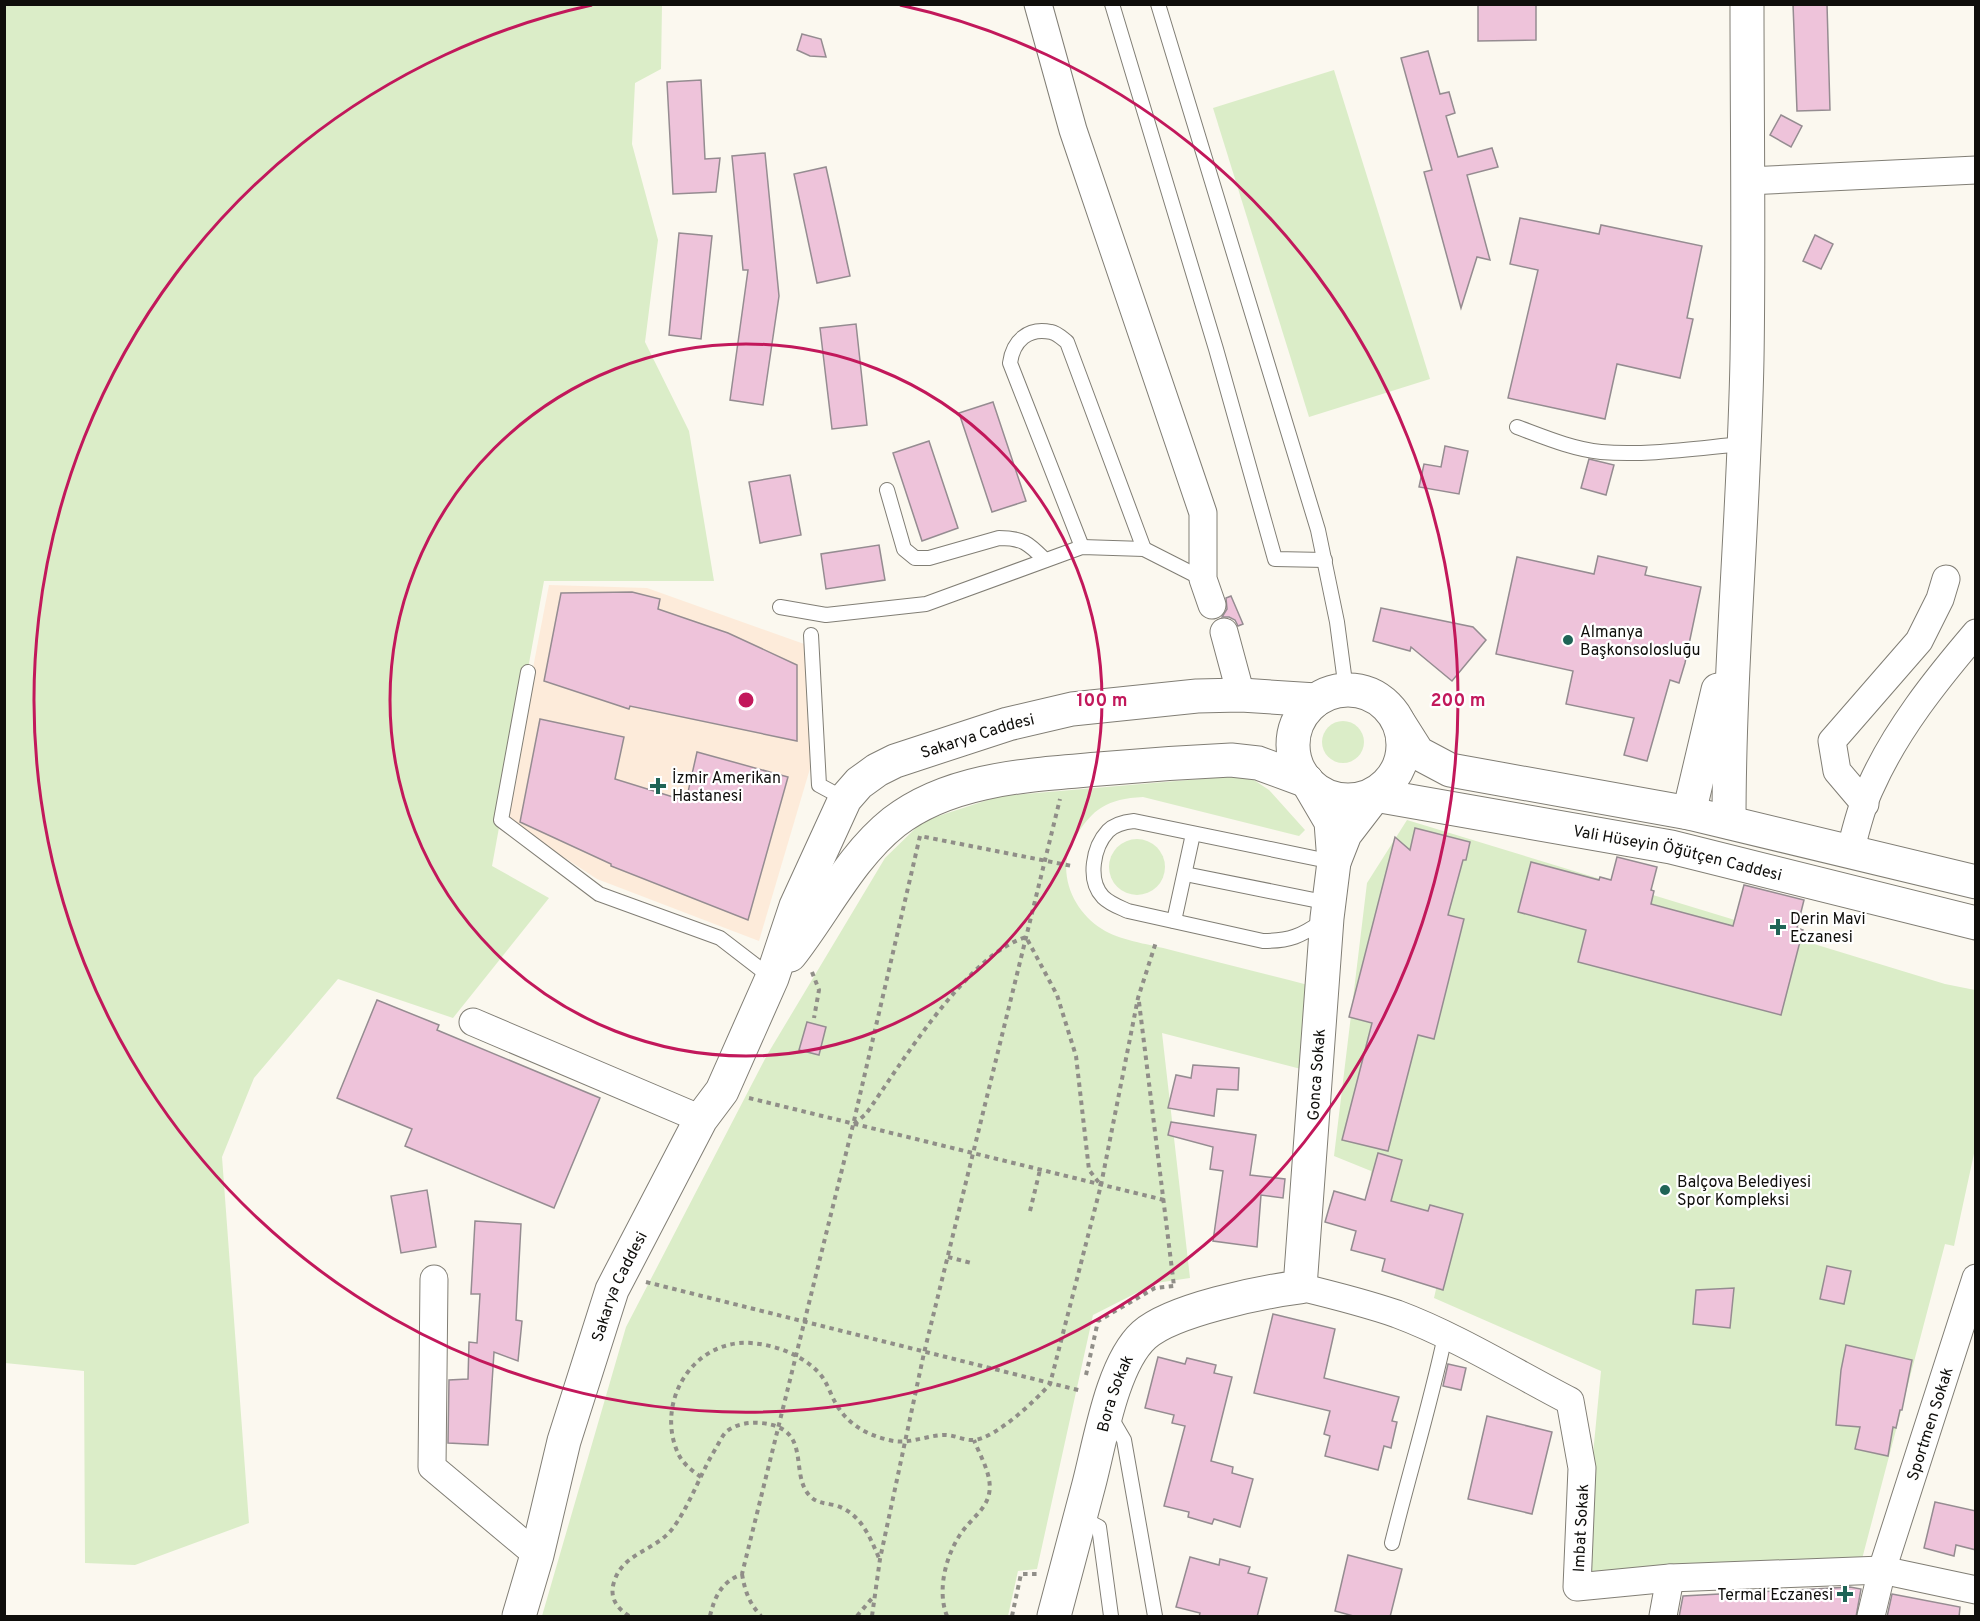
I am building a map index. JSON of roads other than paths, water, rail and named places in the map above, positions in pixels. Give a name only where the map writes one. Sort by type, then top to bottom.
[{"type":"main road","points":[[1729,822],[1735,612],[1747,360],[1747,4]]},
{"type":"main road","points":[[1689,813],[1735,612]]},
{"type":"main road","points":[[1334,862],[1331,822],[1293,757],[1293,740],[1297,722],[1331,695],[1369,695],[1387,705],[1418,753],[1450,770],[1689,813],[1976,882]]},
{"type":"main road","name":"Sakarya Caddesi","points":[[519,1617],[537,1555],[564,1441],[612,1290],[701,1119],[722,1091],[772,978],[796,906],[832,825],[845,799],[859,783],[895,761],[1008,723],[1072,709],[1197,696],[1331,695]]},
{"type":"main road","points":[[1334,862],[1345,834],[1375,795],[1390,784],[1399,766],[1402,742],[1399,723]]},
{"type":"main road","name":"Sakarya Caddesi","points":[[772,978],[807,934],[862,854],[893,823],[924,802],[962,788],[1060,772],[1232,760],[1258,763],[1307,781]]},
{"type":"main road","points":[[1307,781],[1321,794],[1338,800],[1375,795]]},
{"type":"main road","name":"Vali Hüseyin Öğütçen Caddesi","points":[[1375,795],[1671,847],[1976,923]]},
{"type":"main road","points":[[1671,847],[1729,822]]},
{"type":"main road","name":"Gonca Sokak","points":[[1300,1287],[1328,910],[1334,862]]},
{"type":"main road","name":"Bora Sokak","points":[[1054,1617],[1080,1517],[1095,1401],[1121,1371],[1132,1347],[1156,1326],[1179,1316],[1270,1291],[1300,1287]]},
{"type":"street","points":[[1038,4],[1072,130],[1203,513],[1203,579],[1212,605]]},
{"type":"street","points":[[1747,181],[1976,170]]},
{"type":"street","points":[[1865,804],[1838,771],[1832,741],[1918,641],[1940,599],[1946,579]]},
{"type":"street","points":[[1224,632],[1240,695]]},
{"type":"street","points":[[1850,852],[1870,787],[1916,708],[1976,633]]},
{"type":"street","points":[[473,1022],[701,1119]]},
{"type":"street","name":"Sportmen Sokak","points":[[1870,1617],[1882,1570],[1976,1278]]},
{"type":"street","points":[[434,1279],[432,1467],[537,1555]]},
{"type":"street","name":"Imbat Sokak","points":[[1300,1287],[1361,1302],[1399,1315],[1445,1336],[1570,1401],[1582,1468],[1577,1587],[1670,1578],[1882,1570],[1976,1590]]},
{"type":"street","points":[[1663,1617],[1670,1578]]},
{"type":"lane","points":[[1112,4],[1216,349],[1275,559],[1325,560]]},
{"type":"lane","points":[[1158,4],[1318,530],[1337,622],[1331,695]]},
{"type":"lane","points":[[1082,547],[1010,363],[1012,350],[1020,339],[1035,332],[1053,332],[1067,342],[1144,549]]},
{"type":"lane","points":[[1517,428],[1563,444],[1601,452],[1662,451],[1743,444]]},
{"type":"lane","points":[[886,490],[904,549],[915,558],[929,558],[999,538],[1008,538],[1028,542],[1045,560]]},
{"type":"lane","points":[[780,607],[826,615],[926,604],[1082,547],[1144,549],[1203,579]]},
{"type":"lane","points":[[811,635],[819,785],[845,799]]},
{"type":"lane","points":[[528,672],[501,820],[599,894],[720,938],[772,978]]},
{"type":"lane","points":[[1328,910],[1305,933],[1285,941],[1263,941],[1128,911],[1112,904],[1102,896],[1097,887],[1094,872],[1096,855],[1100,842],[1109,830],[1121,823],[1134,821],[1334,862]]},
{"type":"lane","points":[[1174,921],[1193,834]]},
{"type":"lane","points":[[1185,874],[1328,910]]},
{"type":"lane","points":[[1392,1543],[1408,1475],[1435,1384],[1445,1336]]},
{"type":"lane","points":[[1095,1401],[1124,1440],[1155,1617]]},
{"type":"lane","points":[[1080,1517],[1099,1527],[1111,1617]]},
{"type":"place","name":"Almanya Başkonsolosluğu","points":[[1568,640]]},
{"type":"place","name":"İzmir Amerikan Hastanesi","points":[[658,786]]},
{"type":"place","name":"Derin Mavi Eczanesi","points":[[1778,927]]},
{"type":"place","name":"Balçova Belediyesi Spor Kompleksi","points":[[1665,1190]]},
{"type":"place","name":"Termal Eczanesi","points":[[1845,1594]]}]
